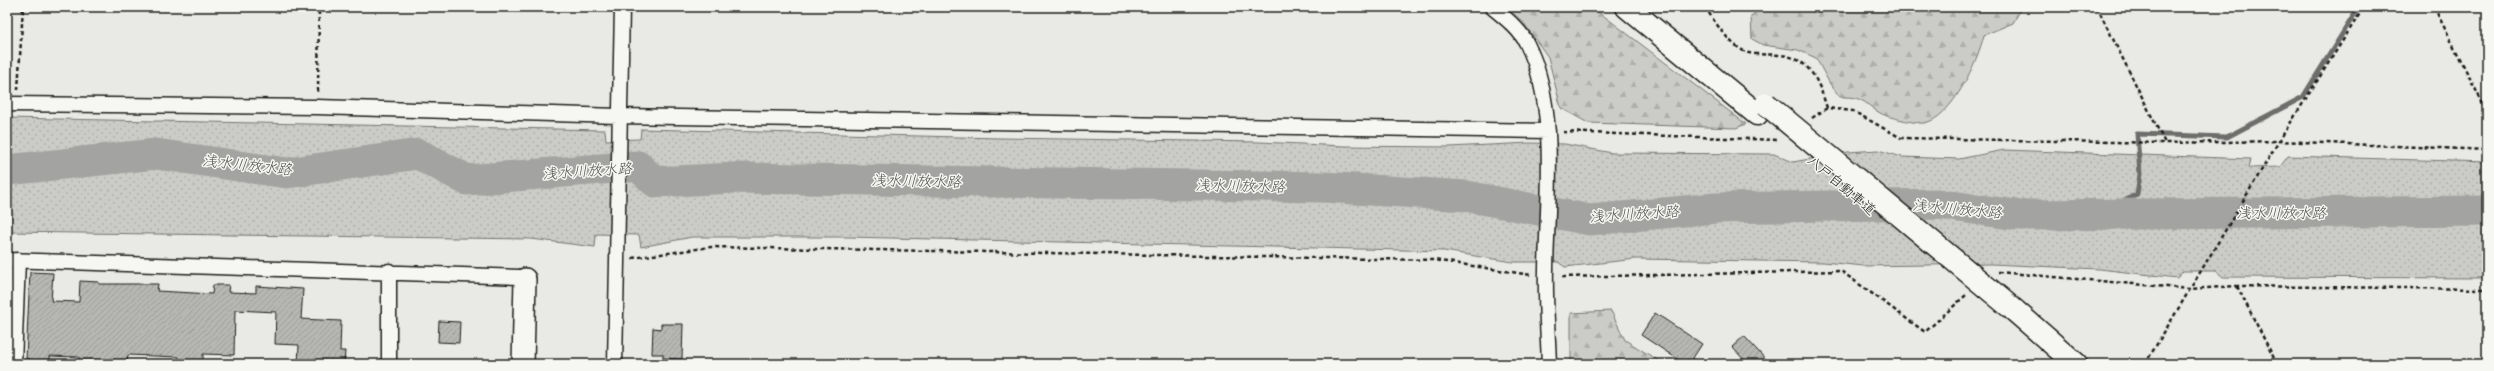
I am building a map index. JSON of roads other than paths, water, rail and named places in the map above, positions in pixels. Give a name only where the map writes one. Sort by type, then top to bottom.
[{"type":"highway","name":"八戸自動車道","points":[[1627,7],[1762,109]]},
{"type":"highway","name":"八戸自動車道","points":[[1648,7],[1762,109],[2010,315],[2076,364]]},
{"type":"highway","name":"八戸自動車道","points":[[2010,315],[2057,364]]},
{"type":"street","points":[[615,364],[618,254],[618,116],[622,7]]},
{"type":"street","points":[[1492,7],[1512,24],[1527,44],[1540,77],[1548,131],[1545,278],[1549,364]]},
{"type":"street","points":[[12,104],[317,107],[618,116],[1548,131]]},
{"type":"street","points":[[14,364],[13,260],[389,271],[520,277],[525,279],[523,364]]},
{"type":"street","points":[[389,271],[389,364]]},
{"type":"waterway","points":[[2107,214],[2118,205],[2137,194],[2140,174],[2137,134],[2227,137],[2303,97],[2359,7]]},
{"type":"waterway","name":"浅水川放水路","points":[[7,170],[156,154],[287,173],[418,154],[467,180],[638,166],[655,182],[734,178],[1323,187],[1466,196],[1590,220],[1716,208],[1937,204],[2017,215],[2487,211]]}]
